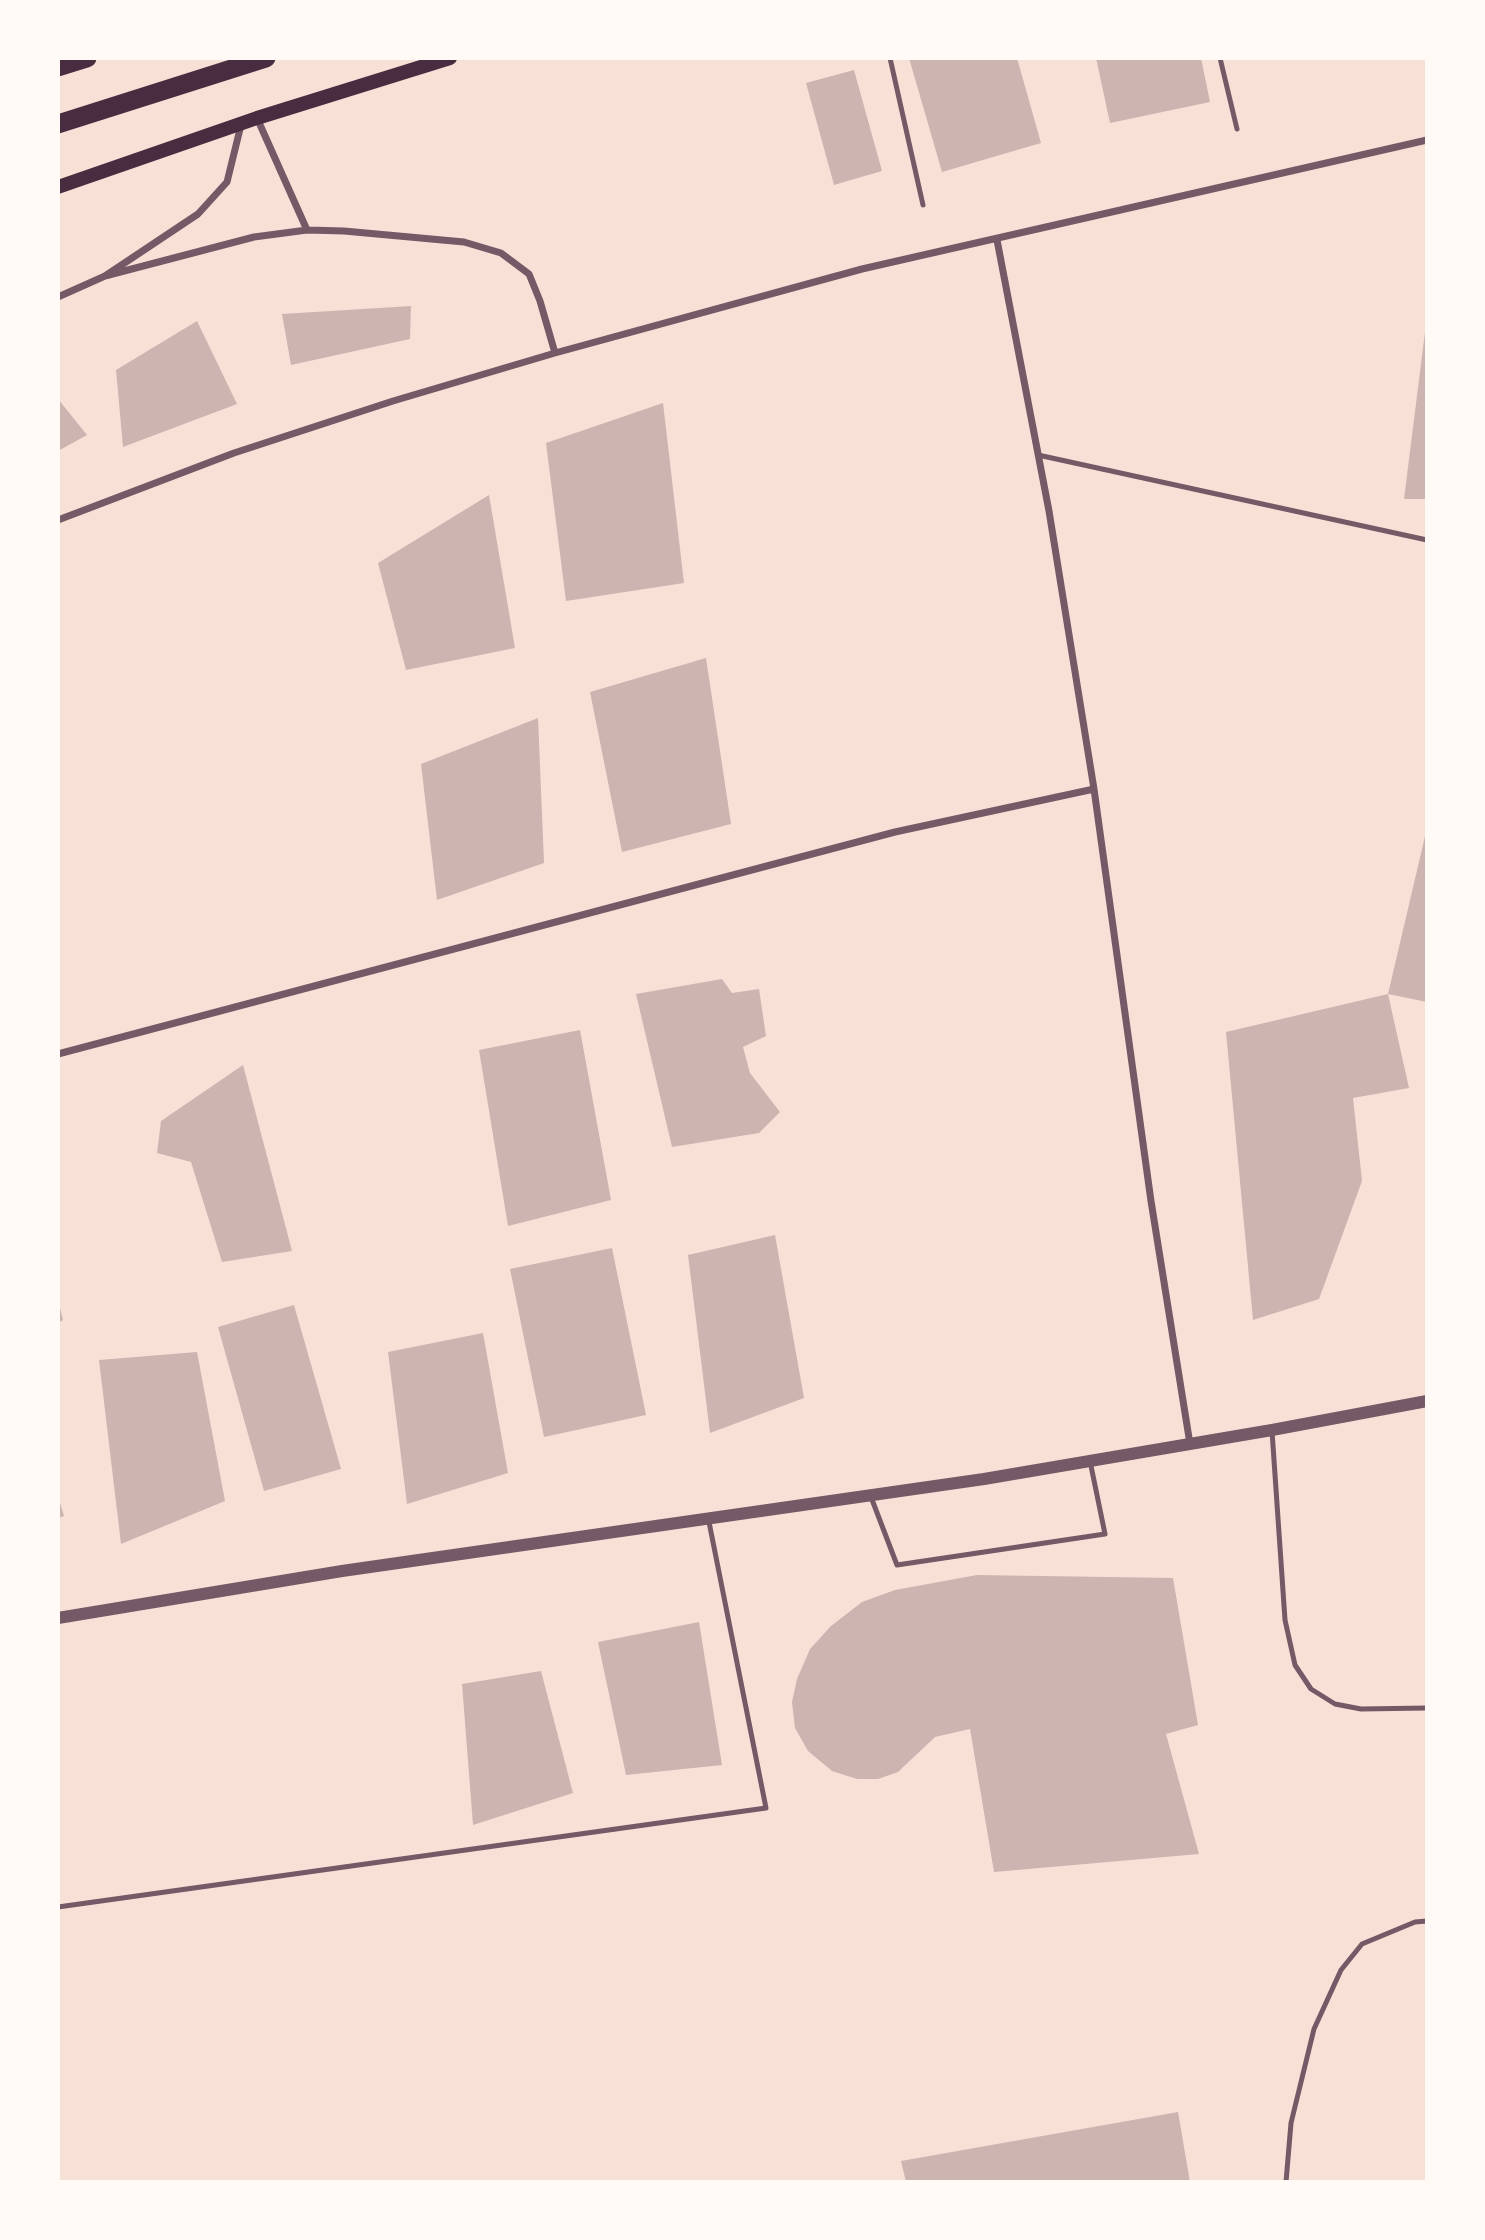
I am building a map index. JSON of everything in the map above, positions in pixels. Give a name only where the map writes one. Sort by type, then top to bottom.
[{"type":"highway","points":[[58,67],[87,58]]},
{"type":"highway","points":[[58,124],[266,58]]},
{"type":"main road","points":[[58,187],[257,118],[450,58]]},
{"type":"street","points":[[257,118],[307,230]]},
{"type":"street","points":[[106,276],[198,214],[227,182],[242,124]]},
{"type":"street","points":[[58,520],[234,453],[393,401],[555,353],[862,269],[1427,140]]},
{"type":"street","points":[[58,297],[106,276],[254,237],[307,230],[464,242],[501,253],[528,274],[540,301],[555,353]]},
{"type":"street","points":[[996,240],[1038,455],[1094,789],[1152,1201],[1190,1444]]},
{"type":"street","points":[[58,1054],[895,832],[1094,789]]},
{"type":"street","points":[[58,1618],[342,1571],[984,1479],[1427,1401]]},
{"type":"lane","points":[[890,58],[923,205]]},
{"type":"lane","points":[[1220,58],[1237,129]]},
{"type":"lane","points":[[1038,455],[1427,540]]},
{"type":"lane","points":[[1272,1430],[1285,1620],[1295,1665],[1311,1689],[1335,1704],[1361,1709],[1427,1707]]},
{"type":"lane","points":[[869,1494],[898,1565],[1105,1534],[1089,1460]]},
{"type":"lane","points":[[58,1908],[766,1808],[708,1517]]},
{"type":"lane","points":[[1286,2182],[1291,2123],[1314,2029],[1341,1970],[1362,1944],[1415,1922],[1427,1921]]},
{"type":"building","points":[[909,58],[1017,58],[1041,143],[942,172]]},
{"type":"building","points":[[1096,58],[1201,58],[1210,102],[1110,123]]},
{"type":"building","points":[[854,70],[882,171],[834,185],[806,83]]},
{"type":"building","points":[[411,306],[410,339],[291,365],[282,314]]},
{"type":"building","points":[[197,321],[237,404],[123,447],[116,370]]},
{"type":"building","points":[[1426,324],[1427,499],[1404,499]]},
{"type":"building","points":[[58,399],[87,435],[58,451]]},
{"type":"building","points":[[663,403],[684,583],[566,601],[546,443]]},
{"type":"building","points":[[489,495],[515,648],[406,670],[378,563]]},
{"type":"building","points":[[706,658],[731,824],[622,852],[590,692]]},
{"type":"building","points":[[538,718],[544,863],[437,900],[421,764]]},
{"type":"building","points":[[1427,832],[1427,1002],[1388,994]]},
{"type":"building","points":[[722,979],[732,993],[759,989],[766,1036],[743,1047],[750,1073],[780,1112],[759,1133],[672,1147],[636,994]]},
{"type":"building","points":[[1388,994],[1409,1088],[1353,1098],[1362,1181],[1319,1299],[1253,1320],[1226,1032]]},
{"type":"building","points":[[580,1030],[611,1200],[508,1226],[479,1050]]},
{"type":"building","points":[[243,1065],[292,1251],[222,1262],[191,1162],[157,1153],[161,1121]]},
{"type":"building","points":[[775,1235],[804,1398],[710,1433],[688,1255]]},
{"type":"building","points":[[612,1248],[646,1415],[544,1437],[510,1269]]},
{"type":"building","points":[[58,1300],[63,1320],[58,1323]]},
{"type":"building","points":[[294,1305],[341,1469],[264,1491],[218,1327]]},
{"type":"building","points":[[483,1333],[508,1473],[407,1504],[388,1352]]},
{"type":"building","points":[[197,1352],[225,1501],[121,1544],[99,1360]]},
{"type":"building","points":[[58,1496],[64,1516],[58,1518]]},
{"type":"building","points":[[977,1575],[1173,1578],[1198,1725],[1166,1734],[1199,1854],[994,1872],[970,1729],[935,1737],[898,1772],[878,1779],[857,1779],[832,1771],[808,1751],[795,1728],[792,1702],[797,1679],[810,1649],[831,1626],[862,1602],[895,1590]]},
{"type":"building","points":[[699,1622],[722,1765],[626,1775],[598,1642]]},
{"type":"building","points":[[541,1671],[573,1793],[473,1825],[462,1684]]},
{"type":"building","points":[[1178,2112],[1190,2182],[906,2182],[901,2161]]}]
